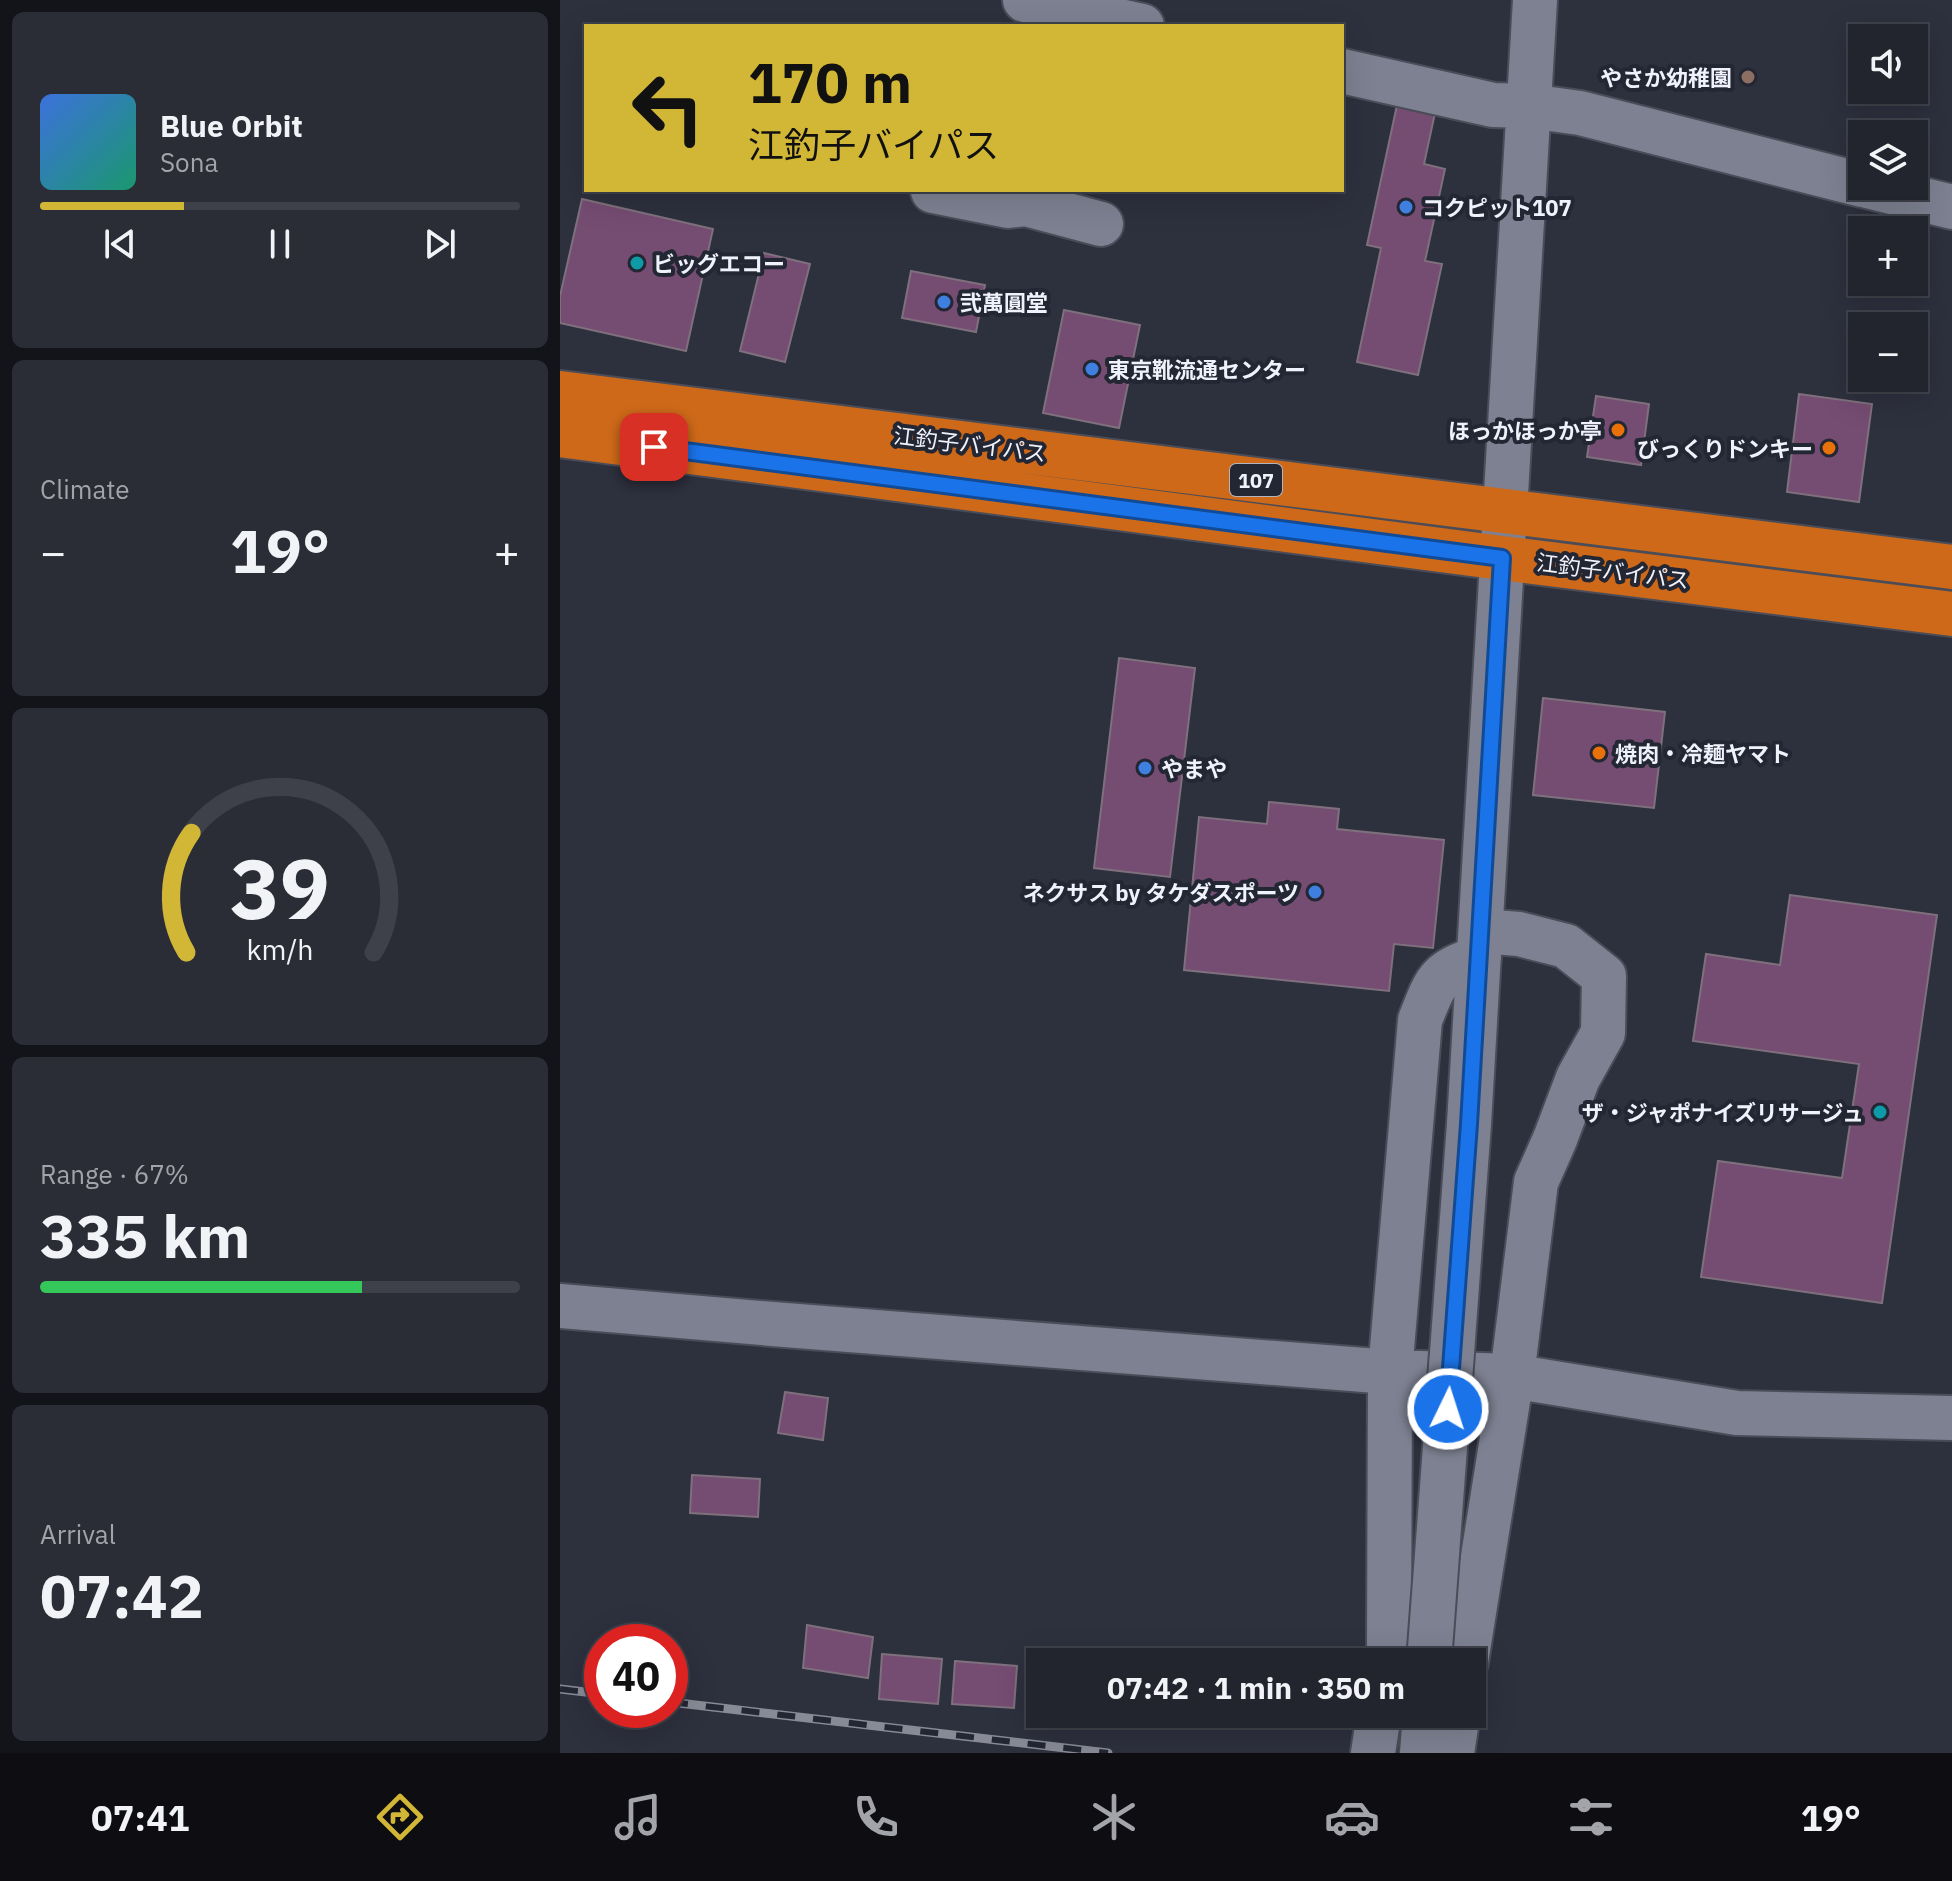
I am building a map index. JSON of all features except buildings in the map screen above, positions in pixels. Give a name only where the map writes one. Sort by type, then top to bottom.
[{"type":"highway","name":"江釣子バイパス","points":[[560,393],[1952,567]]},
{"type":"highway","name":"江釣子バイパス","points":[[560,435],[1952,614]]},
{"type":"street","points":[[1430,1648],[1469,1124],[1535,0]]},
{"type":"street","points":[[1045,11],[1129,24]]},
{"type":"street","points":[[1344,71],[1493,105],[1580,113],[1848,181]]},
{"type":"street","points":[[944,192],[1010,198],[1101,224]]},
{"type":"street","points":[[1924,200],[1952,207]]},
{"type":"street","points":[[1388,1648],[1390,1372],[1420,1020],[1435,982],[1480,944],[1519,934],[1566,946],[1604,976],[1603,1033],[1578,1078],[1536,1182],[1512,1376],[1468,1648]]},
{"type":"street","points":[[560,1306],[1390,1372],[1512,1376],[1737,1413],[1952,1418]]},
{"type":"street","points":[[1373,1753],[1377,1728]]},
{"type":"street","points":[[1422,1753],[1424,1728]]},
{"type":"street","points":[[1452,1753],[1456,1728]]},
{"type":"railway","points":[[560,1689],[584,1692]]},
{"type":"railway","points":[[688,1704],[1108,1753]]},
{"type":"place","name":"やさか幼稚園","points":[[1748,77]]},
{"type":"place","name":"コクピット107","points":[[1406,207]]},
{"type":"place","name":"ビッグエコー","points":[[637,263]]},
{"type":"place","name":"弐萬圓堂","points":[[944,302]]},
{"type":"place","name":"東京靴流通センター","points":[[1092,369]]},
{"type":"place","name":"ほっかほっか亭","points":[[1618,430]]},
{"type":"place","name":"びっくりドンキー","points":[[1829,448]]},
{"type":"place","name":"焼肉・冷麺ヤマト","points":[[1599,753]]},
{"type":"place","name":"やまや","points":[[1145,768]]},
{"type":"place","name":"ネクサス by タケダスポーツ","points":[[1315,892]]},
{"type":"place","name":"ザ・ジャポナイズリサージュ","points":[[1880,1112]]},
{"type":"route","points":[[654,447],[1502,558],[1469,1124],[1448,1409]]}]
